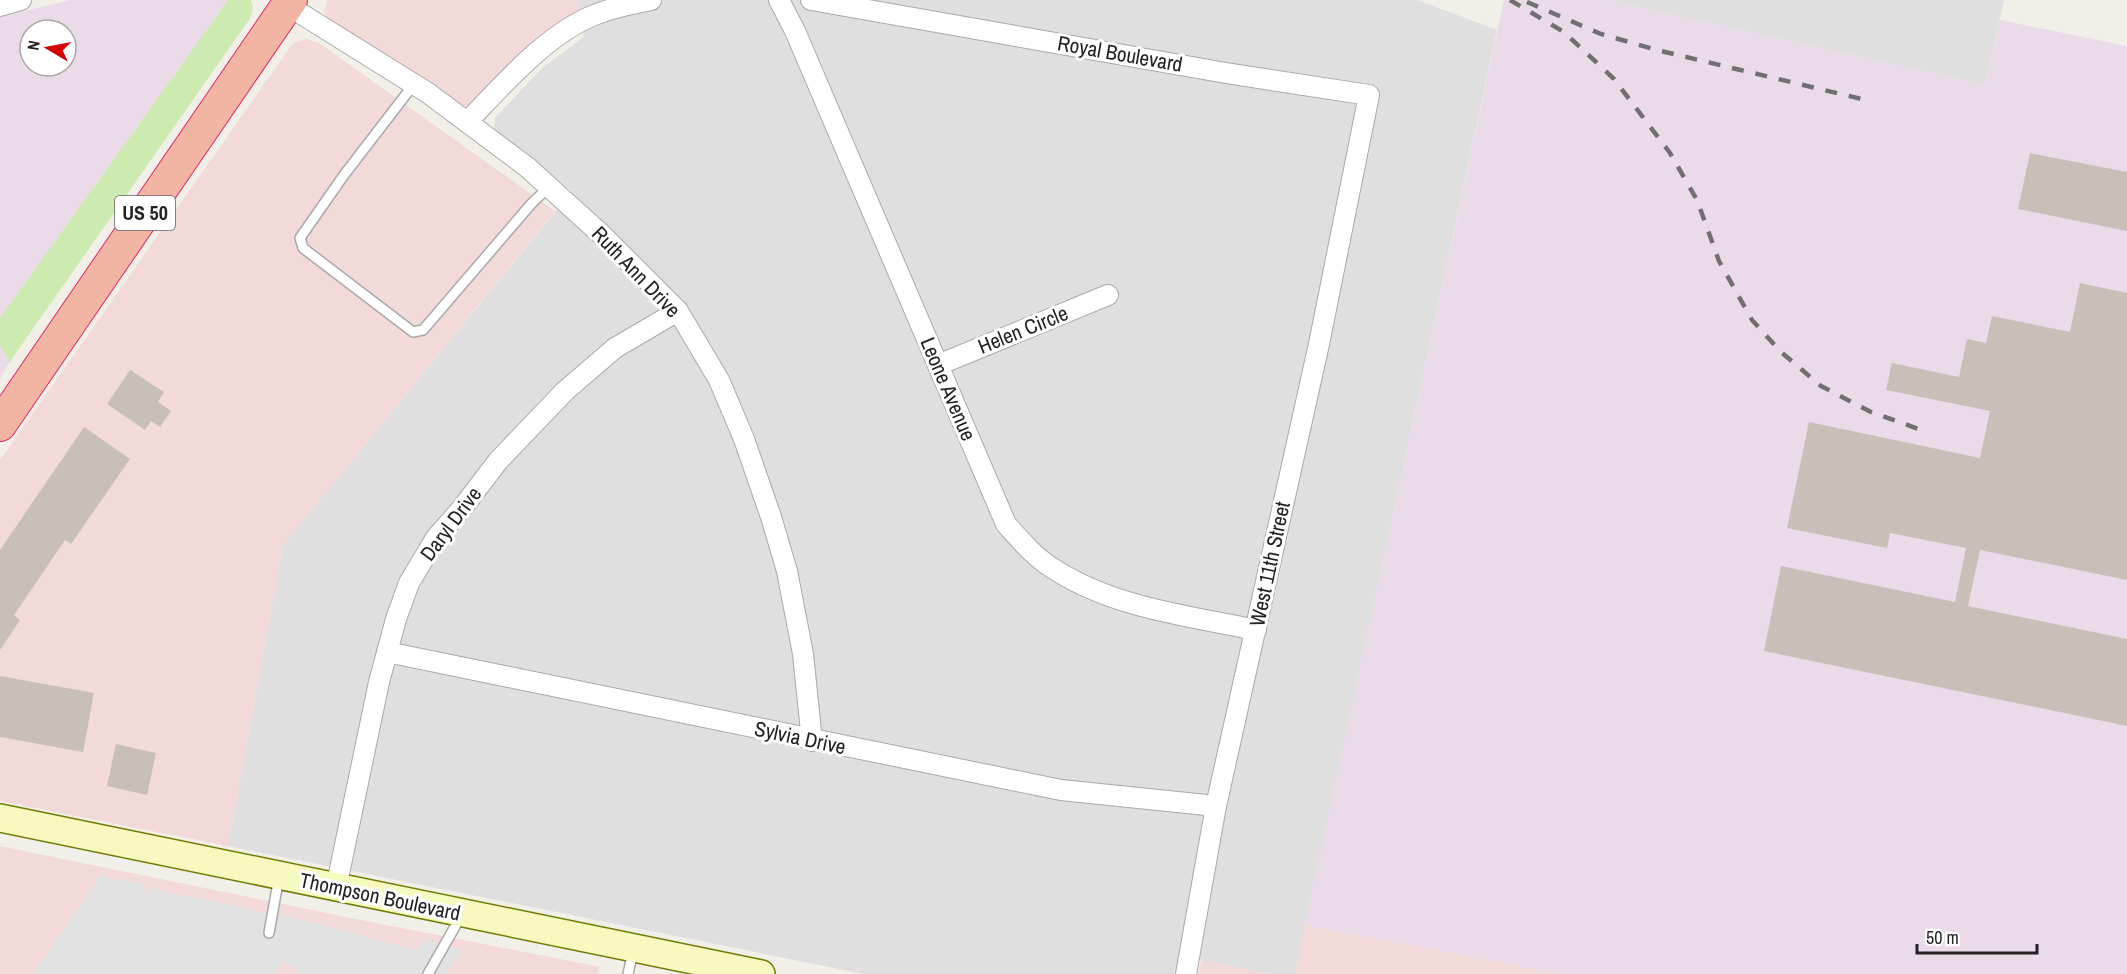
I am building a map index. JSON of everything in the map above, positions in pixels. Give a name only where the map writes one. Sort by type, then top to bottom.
[{"type":"highway","name":"US 50","points":[[0,425],[287,2]]},
{"type":"main road","name":"Thompson Boulevard","points":[[0,818],[462,914],[631,961],[761,974]]},
{"type":"street","points":[[0,6],[21,0]]},
{"type":"street","points":[[467,122],[521,66],[565,32],[596,14],[651,0]]},
{"type":"street","name":"Leone Avenue","points":[[779,0],[795,31],[1006,524],[1029,550],[1056,571],[1094,589],[1147,608],[1256,630]]},
{"type":"street","name":"Royal Boulevard","points":[[811,0],[1203,69],[1369,95],[1357,155]]},
{"type":"street","name":"Ruth Ann Drive","points":[[287,2],[414,84],[527,167],[602,235],[678,311],[719,380],[744,439],[771,517],[787,571],[803,654],[812,741]]},
{"type":"street","name":"West 11th Street","points":[[1186,974],[1216,806],[1316,355],[1357,155]]},
{"type":"street","name":"Helen Circle","points":[[938,365],[1108,295]]},
{"type":"street","name":"Daryl Drive","points":[[336,888],[396,619],[409,583],[430,547],[498,461],[565,391],[615,348],[678,311]]},
{"type":"street","name":"Sylvia Drive","points":[[387,652],[812,741],[1061,790],[1216,806]]},
{"type":"lane","points":[[414,84],[344,175],[300,238],[303,248],[413,332],[423,330],[532,203],[549,187]]},
{"type":"lane","points":[[269,933],[279,876]]},
{"type":"lane","points":[[428,974],[462,914]]},
{"type":"shaded area","points":[[70,0],[228,0],[0,318],[0,17]]},
{"type":"shaded area","points":[[328,0],[577,0],[580,15],[475,108],[461,111],[328,22],[324,11]]},
{"type":"shaded area","points":[[577,0],[1418,0],[1497,30],[1295,974],[1271,974],[1179,956],[1174,974],[864,974],[228,846],[283,545],[572,191],[494,130],[495,118],[541,69],[584,37]]},
{"type":"shaded area","points":[[1504,0],[1606,0],[1985,85],[2000,20],[2127,46],[2127,974],[1560,974],[1305,925]]},
{"type":"shaded area","points":[[1606,0],[2004,0],[1985,85]]},
{"type":"shaded area","points":[[306,39],[319,43],[555,211],[283,545],[228,846],[0,801],[0,460],[293,43]]},
{"type":"shaded area","points":[[0,345],[9,363],[0,378]]},
{"type":"shaded area","points":[[0,846],[601,967],[597,974],[0,974]]},
{"type":"shaded area","points":[[100,876],[143,884],[148,898],[151,889],[302,920],[417,950],[425,940],[462,949],[447,974],[302,974],[283,961],[273,974],[33,974]]},
{"type":"shaded area","points":[[1305,925],[1560,974],[1295,974]]},
{"type":"shaded area","points":[[1201,960],[1271,974],[1198,974]]},
{"type":"green space","points":[[228,0],[251,0],[253,7],[251,17],[9,363],[0,345],[0,318]]},
{"type":"building","points":[[2030,153],[2127,172],[2127,231],[2018,209]]},
{"type":"building","points":[[2080,283],[2127,293],[2127,580],[1980,550],[1968,606],[2127,639],[2127,726],[1764,651],[1781,566],[1955,602],[1966,548],[1890,533],[1887,548],[1787,528],[1809,422],[1980,458],[1990,411],[1886,390],[1892,363],[1959,377],[1967,339],[1986,343],[1992,316],[2070,332]]},
{"type":"building","points":[[130,370],[164,392],[158,402],[171,411],[160,427],[151,421],[145,430],[107,404]]},
{"type":"building","points":[[84,427],[130,459],[71,544],[65,540],[14,615],[20,620],[0,650],[0,550]]},
{"type":"building","points":[[0,676],[94,693],[83,752],[0,737]]},
{"type":"building","points":[[116,744],[156,753],[147,795],[107,786]]},
{"type":"railway","points":[[1510,0],[1564,32],[1614,79],[1670,153],[1697,200],[1719,261],[1752,320],[1781,352],[1821,386],[1871,412],[1927,432]]},
{"type":"railway","points":[[1527,2],[1601,34],[1657,50],[1870,101]]}]
